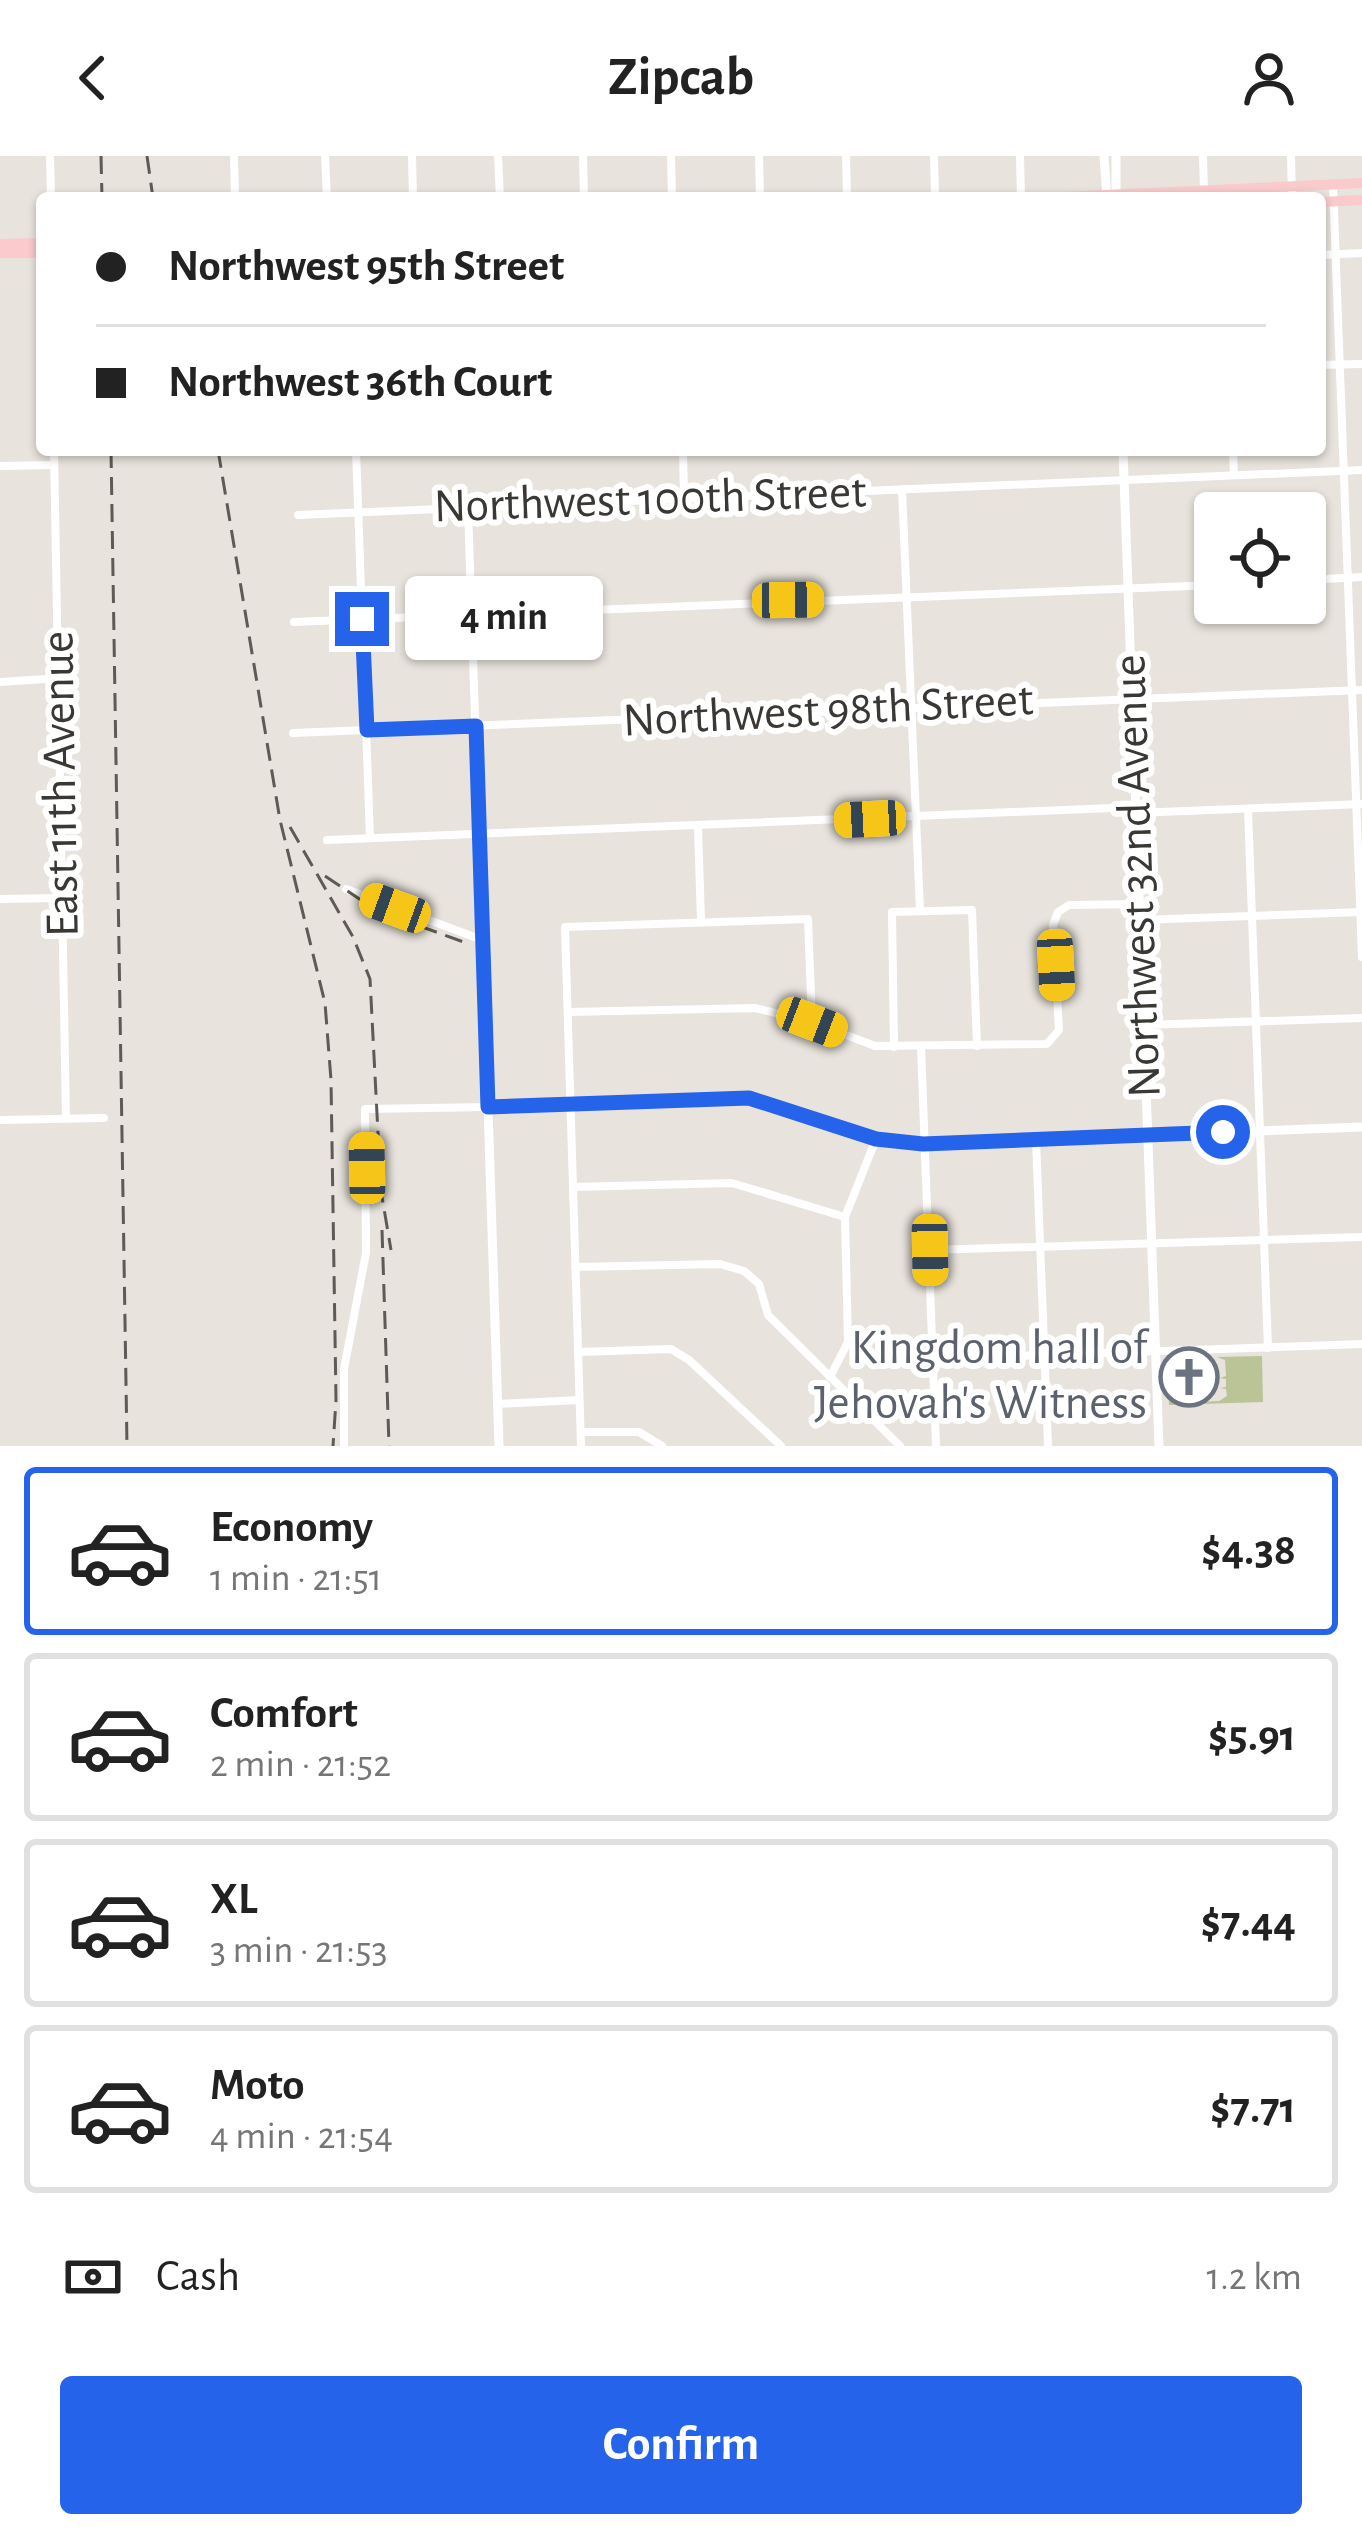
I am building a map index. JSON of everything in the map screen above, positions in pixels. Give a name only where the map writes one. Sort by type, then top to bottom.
[{"type":"main road","points":[[1186,192],[1292,192],[1362,183]]},
{"type":"main road","points":[[1327,201],[1362,200]]},
{"type":"main road","points":[[0,244],[36,243]]},
{"type":"main road","points":[[0,254],[36,253]]},
{"type":"street","points":[[50,156],[51,192]]},
{"type":"street","points":[[234,156],[235,192]]},
{"type":"street","points":[[325,156],[326,192]]},
{"type":"street","points":[[412,156],[413,192]]},
{"type":"street","points":[[498,156],[500,192]]},
{"type":"street","points":[[583,156],[584,192]]},
{"type":"street","points":[[671,156],[672,192]]},
{"type":"street","points":[[759,156],[760,192]]},
{"type":"street","points":[[846,156],[847,192]]},
{"type":"street","points":[[934,156],[935,192]]},
{"type":"street","points":[[1020,156],[1021,192]]},
{"type":"street","points":[[1104,156],[1111,192]]},
{"type":"street","points":[[1112,192],[1117,156]]},
{"type":"street","points":[[1203,156],[1204,191]]},
{"type":"street","points":[[1291,156],[1292,192]]},
{"type":"street","points":[[1333,184],[1327,201],[1336,254],[1348,578],[1358,690],[1362,957]]},
{"type":"street","points":[[1326,255],[1362,253]]},
{"type":"street","points":[[1326,365],[1362,364]]},
{"type":"street","name":"East 11th Avenue","points":[[54,456],[66,1118]]},
{"type":"street","points":[[356,456],[370,838]]},
{"type":"street","points":[[682,456],[683,499]]},
{"type":"street","name":"Northwest 32nd Avenue","points":[[1123,456],[1159,1446]]},
{"type":"street","points":[[1233,456],[1234,475]]},
{"type":"street","points":[[0,466],[54,465]]},
{"type":"street","name":"Northwest 100th Street","points":[[298,515],[1362,470]]},
{"type":"street","points":[[902,489],[920,911]]},
{"type":"street","points":[[468,508],[499,1446]]},
{"type":"street","points":[[1326,579],[1362,577]]},
{"type":"street","points":[[294,622],[1194,586]]},
{"type":"street","points":[[0,682],[60,678]]},
{"type":"street","name":"Northwest 98th Street","points":[[293,733],[1358,690]]},
{"type":"street","points":[[327,840],[1360,804]]},
{"type":"street","points":[[1248,808],[1268,1348]]},
{"type":"street","points":[[698,826],[700,921]]},
{"type":"street","points":[[346,889],[485,941]]},
{"type":"street","points":[[0,898],[62,898]]},
{"type":"street","points":[[567,1012],[755,1008],[812,1022],[875,1046],[1047,1044],[1059,1030],[1053,925],[1058,912],[1069,905],[1139,904]]},
{"type":"street","points":[[894,1047],[892,912],[972,910],[977,1046]]},
{"type":"street","points":[[1139,920],[1361,911]]},
{"type":"street","points":[[581,1446],[565,927],[808,919],[812,1022]]},
{"type":"street","points":[[1143,1024],[1362,1018]]},
{"type":"street","points":[[921,1047],[933,1444]]},
{"type":"street","points":[[344,1446],[346,1356],[366,1253],[365,1109],[749,1098],[876,1139],[923,1144],[1362,1127]]},
{"type":"street","points":[[0,1120],[104,1118]]},
{"type":"street","points":[[830,1377],[848,1342],[845,1217],[876,1139]]},
{"type":"street","points":[[1036,1140],[1048,1446]]},
{"type":"street","points":[[573,1187],[732,1183],[845,1217]]},
{"type":"street","points":[[930,1250],[1362,1237]]},
{"type":"street","points":[[575,1267],[720,1264],[744,1271],[759,1284],[767,1316],[901,1446]]},
{"type":"street","points":[[932,1359],[1362,1344]]},
{"type":"street","points":[[578,1352],[671,1348],[781,1446]]},
{"type":"street","points":[[497,1404],[579,1400]]},
{"type":"street","points":[[580,1432],[639,1432],[662,1446]]},
{"type":"green space","points":[[1262,1356],[1263,1402],[1169,1405],[1167,1366],[1171,1360],[1209,1358],[1195,1366],[1176,1367],[1176,1387],[1189,1389],[1194,1402],[1219,1401],[1227,1396],[1226,1389],[1220,1388],[1226,1387],[1226,1379],[1220,1378],[1226,1376],[1225,1360],[1217,1357]]},
{"type":"railway","points":[[101,156],[102,192]]},
{"type":"railway","points":[[147,156],[152,192]]},
{"type":"railway","points":[[111,456],[127,1446]]},
{"type":"railway","points":[[219,456],[280,820],[325,1003],[331,1080],[333,1446]]},
{"type":"railway","points":[[290,827],[353,937],[370,979],[381,1191],[391,1250]]},
{"type":"railway","points":[[325,876],[376,910],[469,944]]},
{"type":"railway","points":[[382,1230],[389,1446]]},
{"type":"place","name":"Kingdom hall of Jehovah's Witness","points":[[1189,1377]]},
{"type":"route","points":[[362,619],[367,730],[476,726],[488,1107],[749,1098],[876,1139],[923,1144],[1223,1132]]}]
